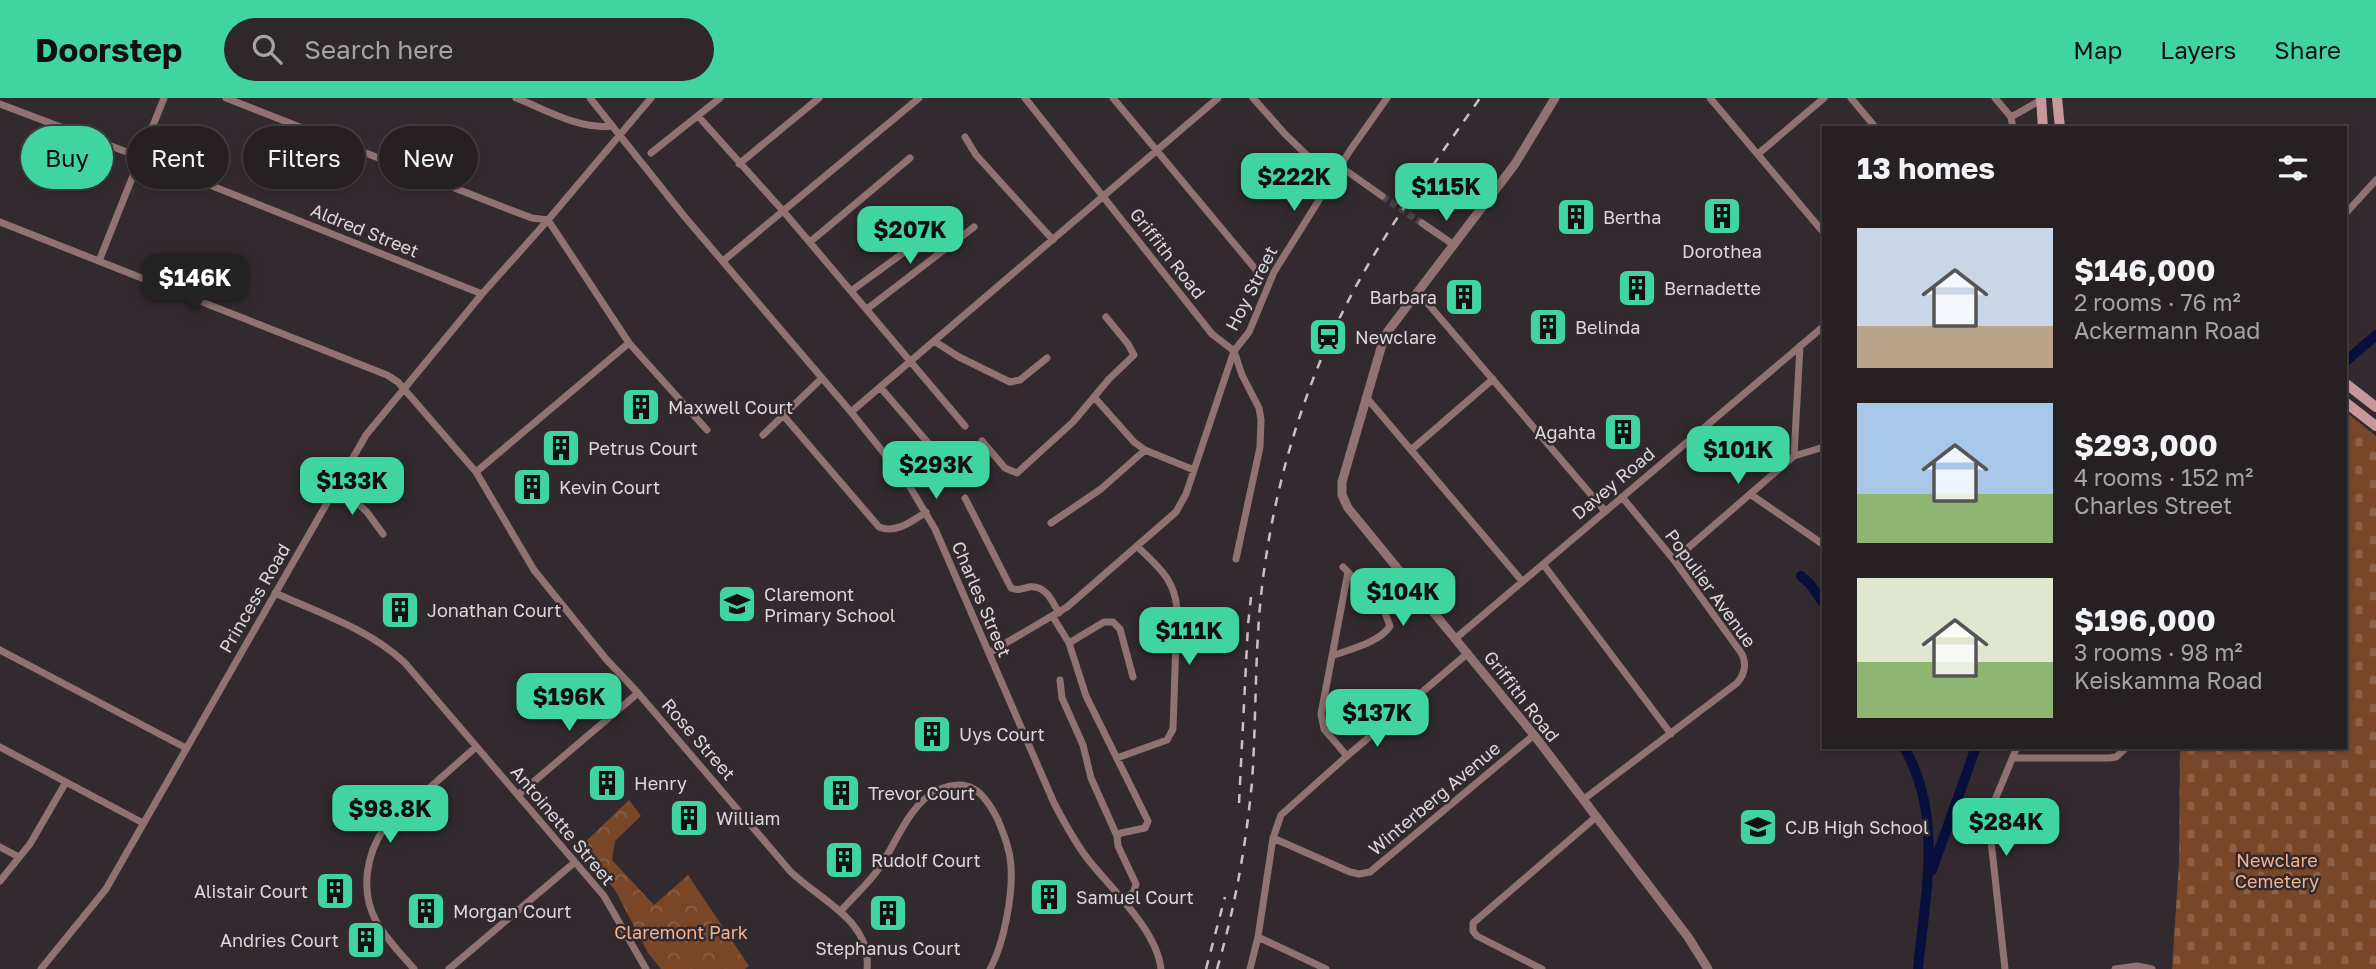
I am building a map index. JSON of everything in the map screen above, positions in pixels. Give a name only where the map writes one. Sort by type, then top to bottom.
[{"type":"main road","points":[[2041,99],[2043,126]]},
{"type":"main road","points":[[2060,100],[2060,126]]},
{"type":"main road","points":[[2347,385],[2376,407]]},
{"type":"main road","points":[[2347,404],[2376,426]]},
{"type":"street","points":[[153,126],[164,98]]},
{"type":"street","points":[[226,98],[532,218],[548,220],[629,342],[707,430]]},
{"type":"street","points":[[516,98],[583,124],[611,126]]},
{"type":"street","name":"Charles Street","points":[[590,98],[619,137],[907,482],[926,512],[1054,803],[1087,858],[1148,934],[1160,957],[1161,969]]},
{"type":"street","name":"Princess Road","points":[[41,969],[106,889],[366,435],[482,294],[651,98]]},
{"type":"street","points":[[651,153],[720,98]]},
{"type":"street","points":[[739,164],[818,98]]},
{"type":"street","points":[[723,261],[919,98]]},
{"type":"street","name":"Griffith Road","points":[[1025,98],[1212,334],[1234,352],[1259,408],[1262,432],[1236,559]]},
{"type":"street","points":[[1113,98],[1257,271]]},
{"type":"street","points":[[851,412],[1218,98]]},
{"type":"street","points":[[1253,98],[1315,163]]},
{"type":"street","name":"Hoy Street","points":[[989,653],[1056,615],[1176,512],[1186,494],[1234,352],[1249,332],[1273,272],[1364,128],[1387,98]]},
{"type":"street","name":"Griffith Road","points":[[1555,98],[1515,164],[1382,341],[1342,482],[1344,502],[1584,799],[1688,937],[1704,967]]},
{"type":"street","points":[[1710,98],[1822,231]]},
{"type":"street","points":[[1758,154],[1825,98]]},
{"type":"street","points":[[1852,98],[1875,126]]},
{"type":"street","points":[[1995,98],[2011,117],[2013,126]]},
{"type":"street","points":[[2011,117],[2041,99]]},
{"type":"street","name":"Aldred Street","points":[[0,104],[127,152]]},
{"type":"street","points":[[698,116],[810,242],[965,425]]},
{"type":"street","points":[[965,136],[976,155],[1052,240]]},
{"type":"street","points":[[810,242],[910,158]]},
{"type":"street","points":[[1341,167],[1382,195]]},
{"type":"street","points":[[2347,212],[2376,180]]},
{"type":"street","points":[[99,261],[127,189]]},
{"type":"street","name":"Aldred Street","points":[[220,189],[482,294]]},
{"type":"street","points":[[851,291],[911,248],[948,216]]},
{"type":"street","name":"Rose Street","points":[[0,222],[387,375],[404,389],[476,472],[534,570],[606,659],[790,871],[814,893],[841,911],[866,945],[867,969]]},
{"type":"street","points":[[1422,223],[1454,246]]},
{"type":"street","points":[[867,309],[974,227]]},
{"type":"street","points":[[1418,292],[1605,511]]},
{"type":"street","points":[[982,441],[1005,468],[1017,473],[1048,447],[1095,398],[1109,379],[1135,355],[1106,317]]},
{"type":"street","name":"Davey Road","points":[[1456,638],[1822,328]]},
{"type":"street","points":[[934,341],[959,357],[1010,382],[1020,380],[1047,358]]},
{"type":"street","points":[[476,472],[629,342]]},
{"type":"street","points":[[1794,456],[1800,346]]},
{"type":"street","points":[[763,435],[822,378]]},
{"type":"street","points":[[1410,450],[1493,379]]},
{"type":"street","points":[[880,387],[935,452]]},
{"type":"street","points":[[1366,397],[1522,581]]},
{"type":"street","points":[[1095,398],[1134,442],[1145,450],[1194,470]]},
{"type":"street","points":[[783,415],[879,527],[895,529],[926,512]]},
{"type":"street","points":[[1674,560],[1794,456],[1822,448]]},
{"type":"street","points":[[1051,523],[1101,489],[1145,450]]},
{"type":"street","points":[[337,484],[367,512],[383,534]]},
{"type":"street","points":[[1750,494],[1822,544]]},
{"type":"street","name":"Populier Avenue","points":[[1584,799],[1737,683],[1742,678],[1745,666],[1742,654],[1674,560],[1622,497]]},
{"type":"street","points":[[965,498],[1012,588],[1043,589],[1069,643],[1086,696],[1148,824],[1145,828],[1117,836]]},
{"type":"street","points":[[1117,758],[1167,740],[1173,729],[1177,610],[1175,591],[1167,576],[1138,547]]},
{"type":"street","points":[[1543,564],[1671,734]]},
{"type":"street","points":[[1332,656],[1365,644],[1385,633],[1390,626],[1385,613],[1346,570],[1323,703],[1322,722],[1327,734],[1347,756]]},
{"type":"street","name":"Antoinette Street","points":[[275,593],[361,632],[395,654],[414,673],[613,910],[646,969]]},
{"type":"street","points":[[1069,643],[1104,622],[1113,622],[1120,629],[1133,677]]},
{"type":"street","points":[[0,650],[186,748]]},
{"type":"street","points":[[1250,969],[1277,822],[1287,808],[1468,653]]},
{"type":"street","points":[[1060,680],[1062,698],[1083,745],[1091,778],[1136,884],[1136,888],[1123,902]]},
{"type":"street","points":[[518,795],[638,693]]},
{"type":"street","name":"Winterberg Avenue","points":[[1273,838],[1350,872],[1370,872],[1534,735]]},
{"type":"street","points":[[0,747],[143,823]]},
{"type":"street","points":[[414,969],[376,921],[369,903],[369,859],[377,838],[385,827],[476,747]]},
{"type":"street","points":[[2005,969],[1989,822],[1992,807],[2016,749]]},
{"type":"street","points":[[2013,758],[2109,758],[2116,757],[2125,749]]},
{"type":"street","points":[[0,881],[41,827],[66,782]]},
{"type":"street","points":[[841,911],[878,869],[927,797],[950,786],[976,789],[989,803],[1004,834],[1012,867],[1001,941],[990,969]]},
{"type":"street","points":[[1542,969],[1477,936],[1473,931],[1473,923],[1596,817]]},
{"type":"street","points":[[0,846],[19,857]]},
{"type":"street","points":[[449,969],[575,862]]},
{"type":"street","points":[[1258,937],[1326,969]]},
{"type":"street","points":[[2115,969],[2137,966],[2152,969]]},
{"type":"green space","name":"Newclare Cemetery","points":[[2347,413],[2376,436],[2376,969],[2172,969],[2179,863],[2180,749],[2347,749]]},
{"type":"green space","name":"Claremont Park","points":[[629,800],[641,816],[615,841],[612,860],[654,905],[688,875],[749,966],[745,969],[661,969],[648,953],[615,890],[579,848]]},
{"type":"waterway","points":[[2347,360],[2376,335]]},
{"type":"waterway","points":[[1801,576],[1822,601]]},
{"type":"waterway","points":[[1905,749],[1924,801],[1928,828],[1929,856],[1918,969]]},
{"type":"waterway","points":[[1932,870],[1975,749]]},
{"type":"tunnel","points":[[1382,196],[1422,223]]},
{"type":"railway","points":[[1217,969],[1234,900],[1247,829],[1252,782],[1261,591],[1272,525],[1290,448],[1316,373],[1349,300],[1394,222],[1480,98]]},
{"type":"railway","points":[[1239,803],[1251,597]]},
{"type":"railway","points":[[1206,969],[1225,897]]},
{"type":"place","name":"Dorothea","points":[[1722,216]]},
{"type":"place","name":"Bertha","points":[[1576,217]]},
{"type":"place","name":"Bernadette","points":[[1637,288]]},
{"type":"place","name":"Barbara","points":[[1464,297]]},
{"type":"place","name":"Belinda","points":[[1548,327]]},
{"type":"place","name":"Newclare","points":[[1328,337]]},
{"type":"place","name":"Maxwell Court","points":[[641,407]]},
{"type":"place","name":"Agahta","points":[[1623,432]]},
{"type":"place","name":"Petrus Court","points":[[561,448]]},
{"type":"place","name":"Kevin Court","points":[[532,487]]},
{"type":"place","name":"Claremont Primary School","points":[[737,604]]},
{"type":"place","name":"Jonathan Court","points":[[400,610]]},
{"type":"place","name":"Uys Court","points":[[932,734]]},
{"type":"place","name":"Henry","points":[[607,783]]},
{"type":"place","name":"Trevor Court","points":[[841,793]]},
{"type":"place","name":"William","points":[[689,818]]},
{"type":"place","name":"CJB High School","points":[[1758,827]]},
{"type":"place","name":"Rudolf Court","points":[[844,860]]},
{"type":"place","name":"Alistair Court","points":[[335,891]]},
{"type":"place","name":"Samuel Court","points":[[1049,897]]},
{"type":"place","name":"Morgan Court","points":[[426,911]]},
{"type":"place","name":"Stephanus Court","points":[[888,913]]},
{"type":"place","name":"Andries Court","points":[[366,940]]}]
